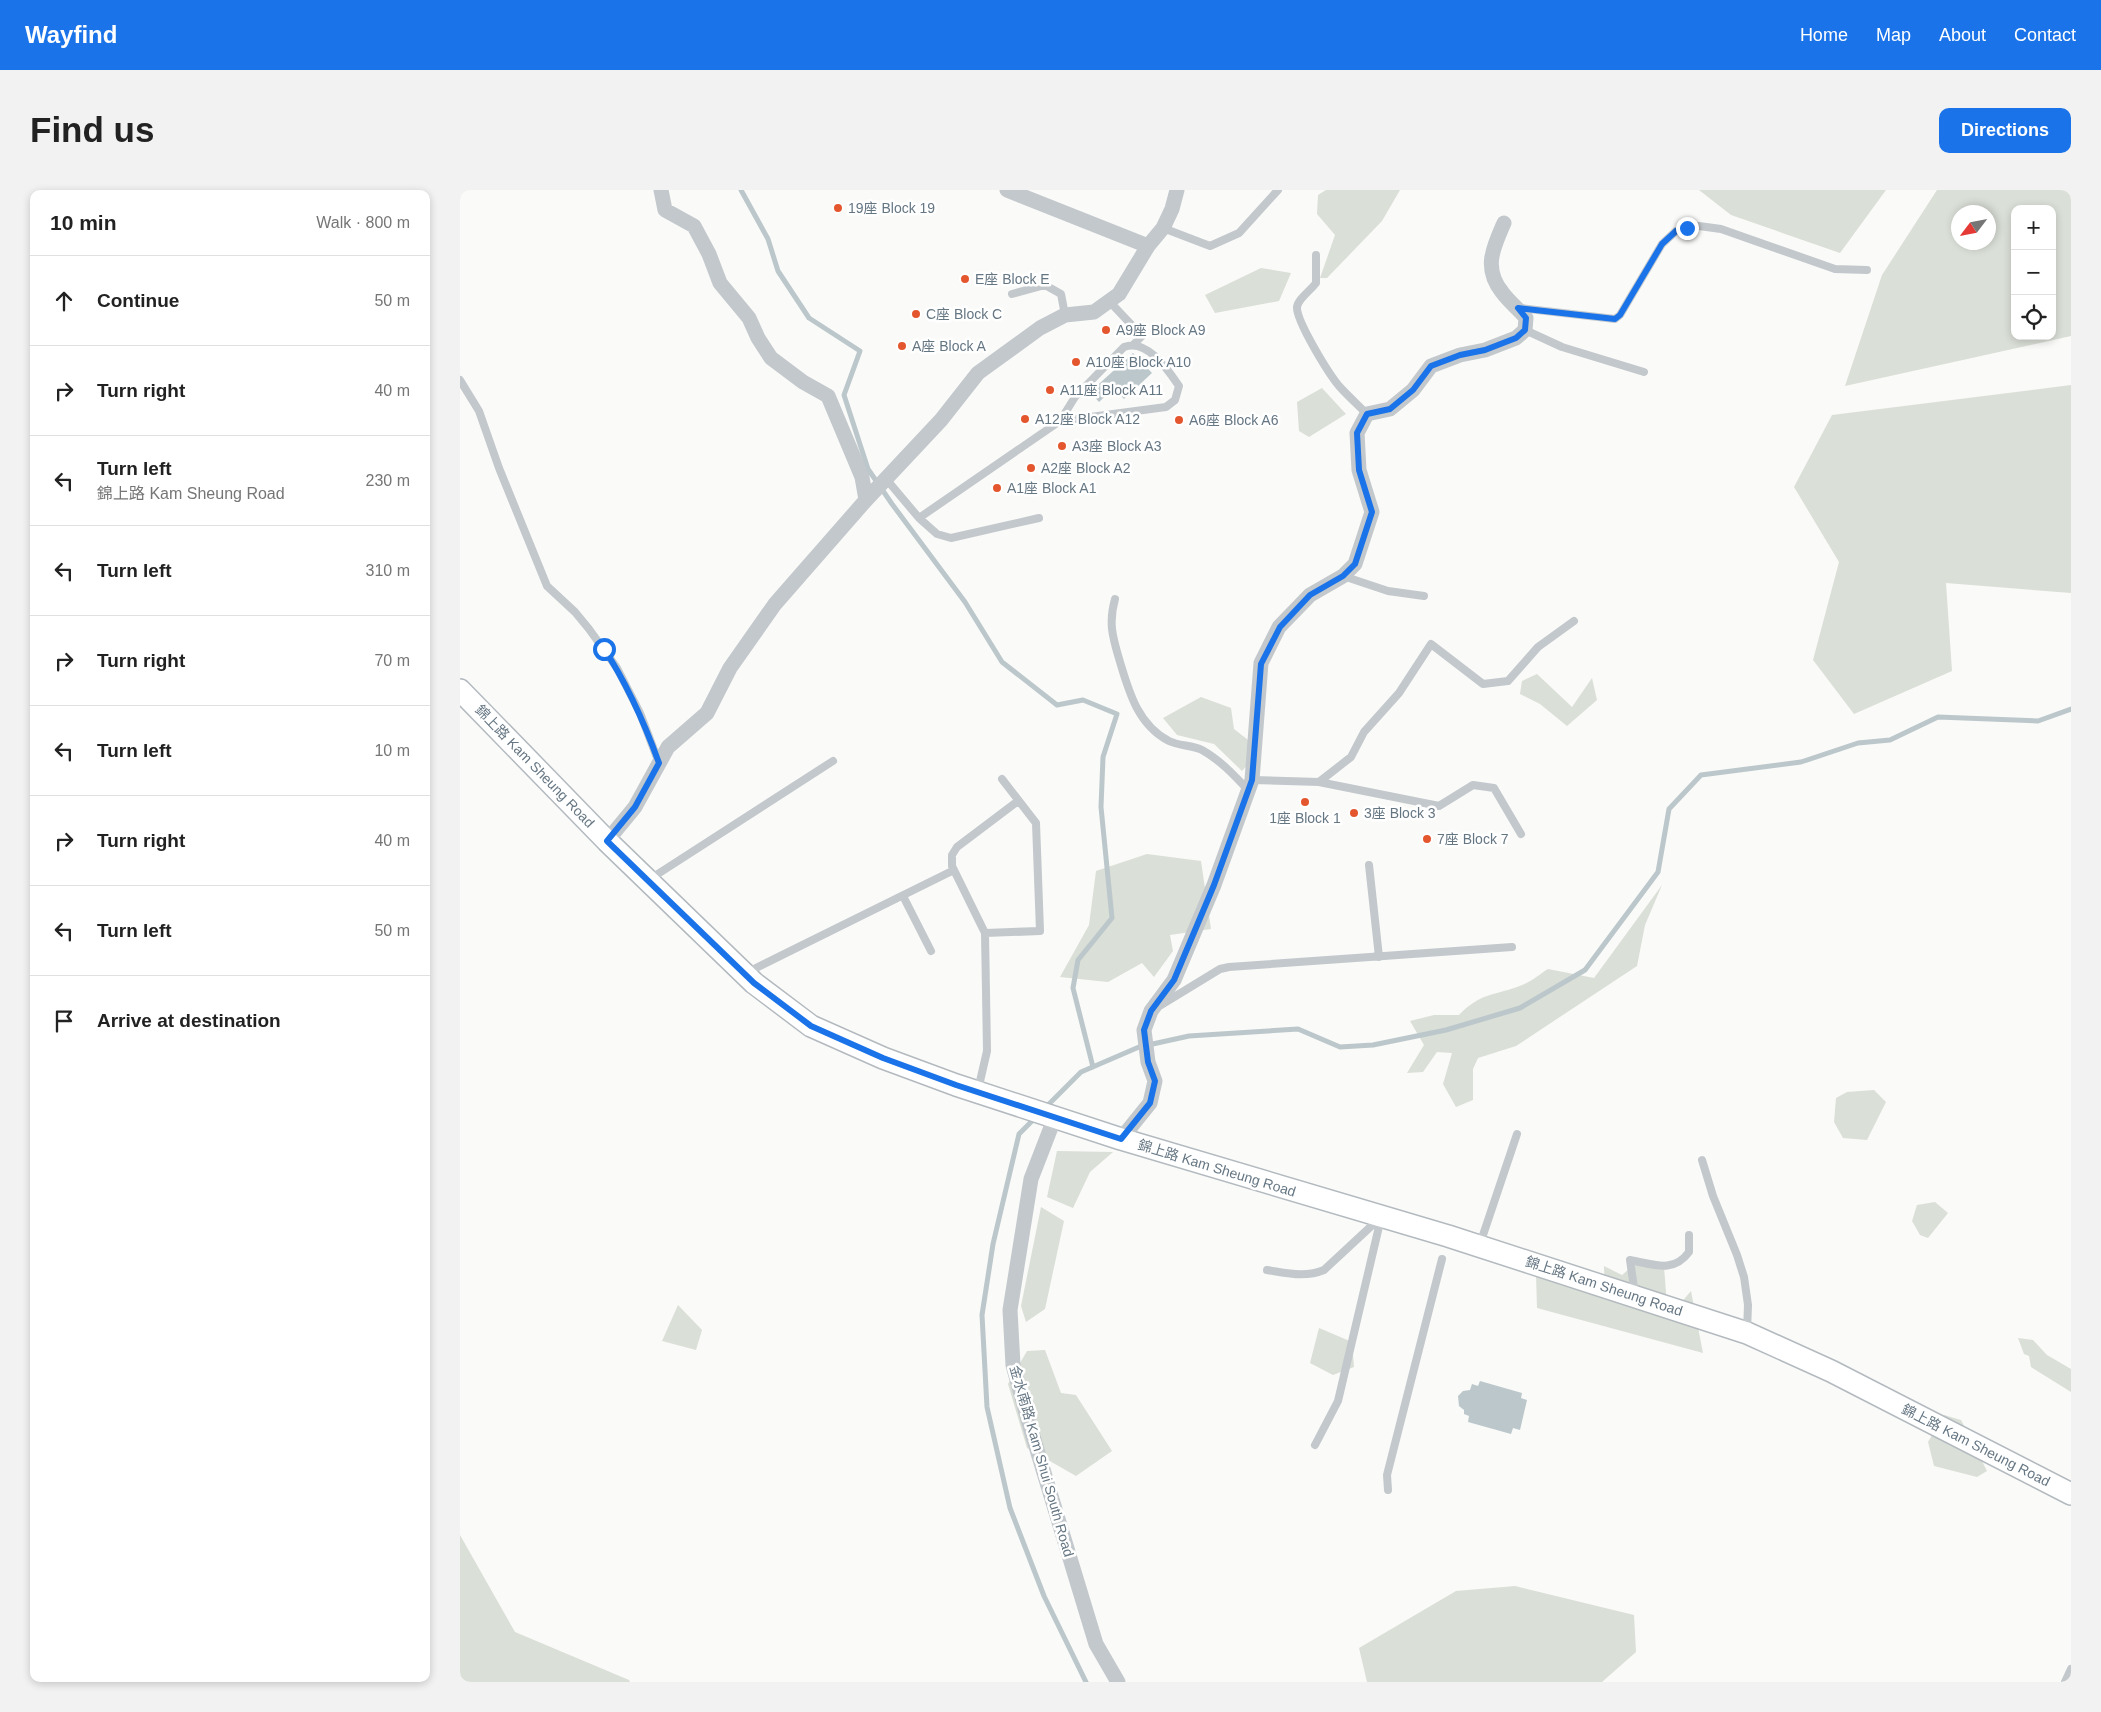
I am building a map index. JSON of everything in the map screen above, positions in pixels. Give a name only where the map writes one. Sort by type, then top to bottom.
[{"type":"main road","name":"錦上路 Kam Sheung Road","points":[[460,690],[607,841],[744,974],[811,1026],[883,1058],[987,1095],[1121,1139],[1479,1246],[1747,1333],[1831,1371],[2071,1494]]},
{"type":"street","points":[[661,190],[665,210],[694,226],[709,254],[720,283],[749,318],[758,338],[771,358],[802,382],[828,396],[870,497]]},
{"type":"street","points":[[1007,190],[1148,246]]},
{"type":"street","points":[[607,841],[635,807],[668,747],[707,712],[730,668],[775,604],[941,420],[978,373],[1040,328],[1066,315],[1094,312],[1119,294],[1148,246],[1163,228],[1172,209],[1177,190]]},
{"type":"street","points":[[1121,1139],[1150,1103],[1155,1081],[1148,1062],[1144,1030],[1151,1011],[1174,980],[1214,885],[1250,785],[1261,664],[1280,627],[1310,595],[1343,576],[1355,564],[1372,512],[1359,470],[1357,433],[1367,414],[1390,409],[1413,390],[1431,366],[1460,355],[1485,350],[1516,338],[1525,330],[1526,318],[1502,292],[1491,274],[1492,252],[1504,223]]},
{"type":"street","name":"金水南路 Kam Shui South Road","points":[[1052,1116],[1031,1178],[1010,1310],[1013,1365],[1096,1644],[1118,1682]]},
{"type":"lane","points":[[1163,228],[1210,246],[1239,233],[1278,190]]},
{"type":"lane","points":[[1518,308],[1615,319],[1620,315],[1662,244],[1676,231],[1699,226],[1721,229],[1835,269],[1867,270]]},
{"type":"lane","points":[[1316,255],[1316,283],[1298,302],[1297,309],[1303,326],[1322,362],[1339,385],[1367,414]]},
{"type":"lane","points":[[1012,294],[1045,286],[1061,294],[1066,315]]},
{"type":"lane","points":[[919,518],[1060,421],[1076,397],[1120,350],[1132,345],[1142,336],[1109,301]]},
{"type":"lane","points":[[1525,330],[1562,347],[1644,372]]},
{"type":"lane","points":[[1060,421],[1166,407],[1175,400],[1179,386],[1165,367],[1142,347],[1132,345]]},
{"type":"lane","points":[[460,380],[478,411],[498,468],[547,586],[584,623],[617,668],[640,713],[659,763]]},
{"type":"lane","points":[[885,481],[919,518],[937,534],[951,538],[1039,518]]},
{"type":"lane","points":[[1343,576],[1388,591],[1424,596]]},
{"type":"lane","points":[[1116,599],[1111,616],[1111,630],[1132,700],[1144,720],[1171,742],[1193,747],[1209,754],[1250,785],[1319,782],[1439,806],[1473,785],[1494,788],[1521,834]]},
{"type":"lane","points":[[1319,782],[1351,757],[1364,732],[1399,693],[1431,644],[1483,684],[1508,682],[1538,646],[1574,621]]},
{"type":"lane","points":[[648,880],[833,761]]},
{"type":"lane","points":[[985,933],[1040,931],[1036,823],[1002,779]]},
{"type":"lane","points":[[987,1095],[985,933],[954,870],[952,856],[957,847],[1018,801]]},
{"type":"lane","points":[[1369,865],[1378,957]]},
{"type":"lane","points":[[744,974],[954,870]]},
{"type":"lane","points":[[903,896],[931,951]]},
{"type":"lane","points":[[1151,1011],[1220,970],[1230,967],[1512,947]]},
{"type":"lane","points":[[1479,1246],[1517,1134]]},
{"type":"lane","points":[[1702,1160],[1713,1196],[1737,1255],[1744,1278],[1748,1305],[1747,1333]]},
{"type":"lane","points":[[1267,1270],[1303,1276],[1314,1275],[1324,1270],[1381,1216]]},
{"type":"lane","points":[[1315,1445],[1338,1401],[1381,1216]]},
{"type":"lane","points":[[1636,1297],[1630,1260],[1670,1266],[1676,1265],[1689,1252],[1689,1235]]},
{"type":"lane","points":[[1388,1490],[1387,1474],[1442,1259]]},
{"type":"lane","points":[[2065,1682],[2071,1669]]},
{"type":"shaded area","points":[[1326,190],[1400,190],[1382,221],[1327,278],[1320,278],[1335,235],[1317,214],[1318,195]]},
{"type":"shaded area","points":[[1699,190],[1886,190],[1840,253],[1731,215]]},
{"type":"shaded area","points":[[1937,190],[2071,190],[2071,336],[2056,339],[2056,205],[2011,205],[2011,340],[2053,340],[1845,386],[1882,275]]},
{"type":"shaded area","points":[[1261,268],[1291,273],[1279,301],[1215,313],[1205,295]]},
{"type":"shaded area","points":[[1133,353],[1152,373],[1124,399],[1114,388],[1099,402],[1090,392]]},
{"type":"shaded area","points":[[2071,385],[2071,593],[1946,583],[1952,671],[1854,714],[1813,660],[1839,562],[1794,487],[1832,415]]},
{"type":"shaded area","points":[[1322,388],[1346,414],[1309,437],[1299,431],[1297,402]]},
{"type":"shaded area","points":[[1537,674],[1572,707],[1592,678],[1597,700],[1567,726],[1540,704],[1520,694],[1522,681]]},
{"type":"shaded area","points":[[1201,697],[1231,708],[1234,729],[1261,750],[1242,771],[1214,744],[1177,735],[1163,718]]},
{"type":"shaded area","points":[[1147,854],[1201,861],[1211,929],[1170,935],[1173,951],[1154,977],[1142,963],[1108,982],[1060,977],[1089,925],[1096,871]]},
{"type":"shaded area","points":[[1662,885],[1645,925],[1637,966],[1516,1046],[1478,1058],[1473,1069],[1473,1100],[1456,1107],[1443,1084],[1452,1053],[1437,1052],[1423,1072],[1407,1073],[1424,1045],[1410,1021],[1434,1015],[1459,1015],[1481,998],[1525,984],[1548,969],[1594,978]]},
{"type":"shaded area","points":[[1874,1090],[1886,1102],[1867,1140],[1843,1138],[1834,1122],[1836,1098],[1847,1092]]},
{"type":"shaded area","points":[[1057,1151],[1113,1152],[1090,1172],[1073,1208],[1047,1197]]},
{"type":"shaded area","points":[[1935,1202],[1948,1213],[1928,1238],[1920,1235],[1912,1221],[1917,1205]]},
{"type":"shaded area","points":[[1041,1207],[1064,1221],[1045,1309],[1026,1322],[1021,1306]]},
{"type":"shaded area","points":[[1637,1262],[1664,1267],[1668,1318],[1691,1291],[1703,1353],[1537,1308],[1536,1274],[1605,1299],[1604,1266],[1622,1275]]},
{"type":"shaded area","points":[[678,1305],[702,1330],[696,1350],[662,1341]]},
{"type":"shaded area","points":[[1319,1328],[1352,1342],[1354,1367],[1333,1375],[1310,1363]]},
{"type":"shaded area","points":[[2018,1338],[2033,1340],[2047,1355],[2071,1369],[2071,1392],[2031,1367],[2029,1356],[2024,1354]]},
{"type":"shaded area","points":[[1045,1350],[1061,1393],[1076,1395],[1112,1451],[1076,1476],[1027,1448],[1008,1384],[1027,1351]]},
{"type":"shaded area","points":[[1480,1381],[1522,1393],[1521,1398],[1527,1400],[1520,1430],[1513,1428],[1511,1434],[1468,1422],[1469,1416],[1464,1414],[1464,1410],[1459,1406],[1458,1396],[1463,1391],[1470,1390],[1472,1384],[1478,1386]]},
{"type":"shaded area","points":[[1944,1415],[1961,1420],[1987,1471],[1977,1477],[1934,1466],[1928,1442]]},
{"type":"shaded area","points":[[460,1535],[515,1632],[630,1682],[460,1682]]},
{"type":"shaded area","points":[[1515,1586],[1634,1615],[1636,1652],[1602,1682],[1367,1682],[1359,1648],[1456,1591]]},
{"type":"waterway","points":[[741,190],[768,239],[778,271],[809,318],[860,351],[844,395],[868,469],[965,602],[1002,662],[1057,705],[1083,700],[1117,714],[1103,757],[1101,807],[1112,918],[1078,960],[1073,988],[1093,1067]]},
{"type":"waterway","points":[[1045,1108],[1081,1072],[1139,1047],[1189,1036],[1298,1029],[1340,1047],[1373,1045],[1446,1030],[1520,1008],[1585,970],[1658,872],[1669,809],[1701,775],[1801,762],[1858,743],[1890,740],[1938,717],[2038,721],[2071,709]]},
{"type":"waterway","points":[[1036,1117],[1019,1134],[993,1244],[982,1315],[987,1407],[1010,1508],[1044,1596],[1086,1682]]},
{"type":"place","name":"19座 Block 19","points":[[838,208]]},
{"type":"place","name":"E座 Block E","points":[[965,279]]},
{"type":"place","name":"C座 Block C","points":[[916,314]]},
{"type":"place","name":"A9座 Block A9","points":[[1106,330]]},
{"type":"place","name":"A座 Block A","points":[[902,346]]},
{"type":"place","name":"A10座 Block A10","points":[[1076,362]]},
{"type":"place","name":"A11座 Block A11","points":[[1050,390]]},
{"type":"place","name":"A12座 Block A12","points":[[1025,419]]},
{"type":"place","name":"A6座 Block A6","points":[[1179,420]]},
{"type":"place","name":"A3座 Block A3","points":[[1062,446]]},
{"type":"place","name":"A2座 Block A2","points":[[1031,468]]},
{"type":"place","name":"A1座 Block A1","points":[[997,488]]},
{"type":"place","name":"1座 Block 1","points":[[1305,802]]},
{"type":"place","name":"3座 Block 3","points":[[1354,813]]},
{"type":"place","name":"7座 Block 7","points":[[1427,839]]},
{"type":"route","points":[[604,649],[628,688],[640,713],[659,763],[635,807],[607,841],[754,983],[811,1026],[883,1058],[956,1085],[1121,1139],[1150,1103],[1155,1081],[1148,1062],[1144,1030],[1151,1011],[1174,980],[1214,885],[1252,780],[1261,664],[1280,627],[1310,595],[1343,576],[1355,564],[1372,512],[1359,470],[1357,433],[1367,414],[1390,409],[1413,390],[1431,366],[1460,355],[1485,350],[1516,338],[1525,330],[1526,318],[1518,308],[1608,320],[1615,319],[1620,315],[1662,244],[1676,231],[1687,228]]}]
